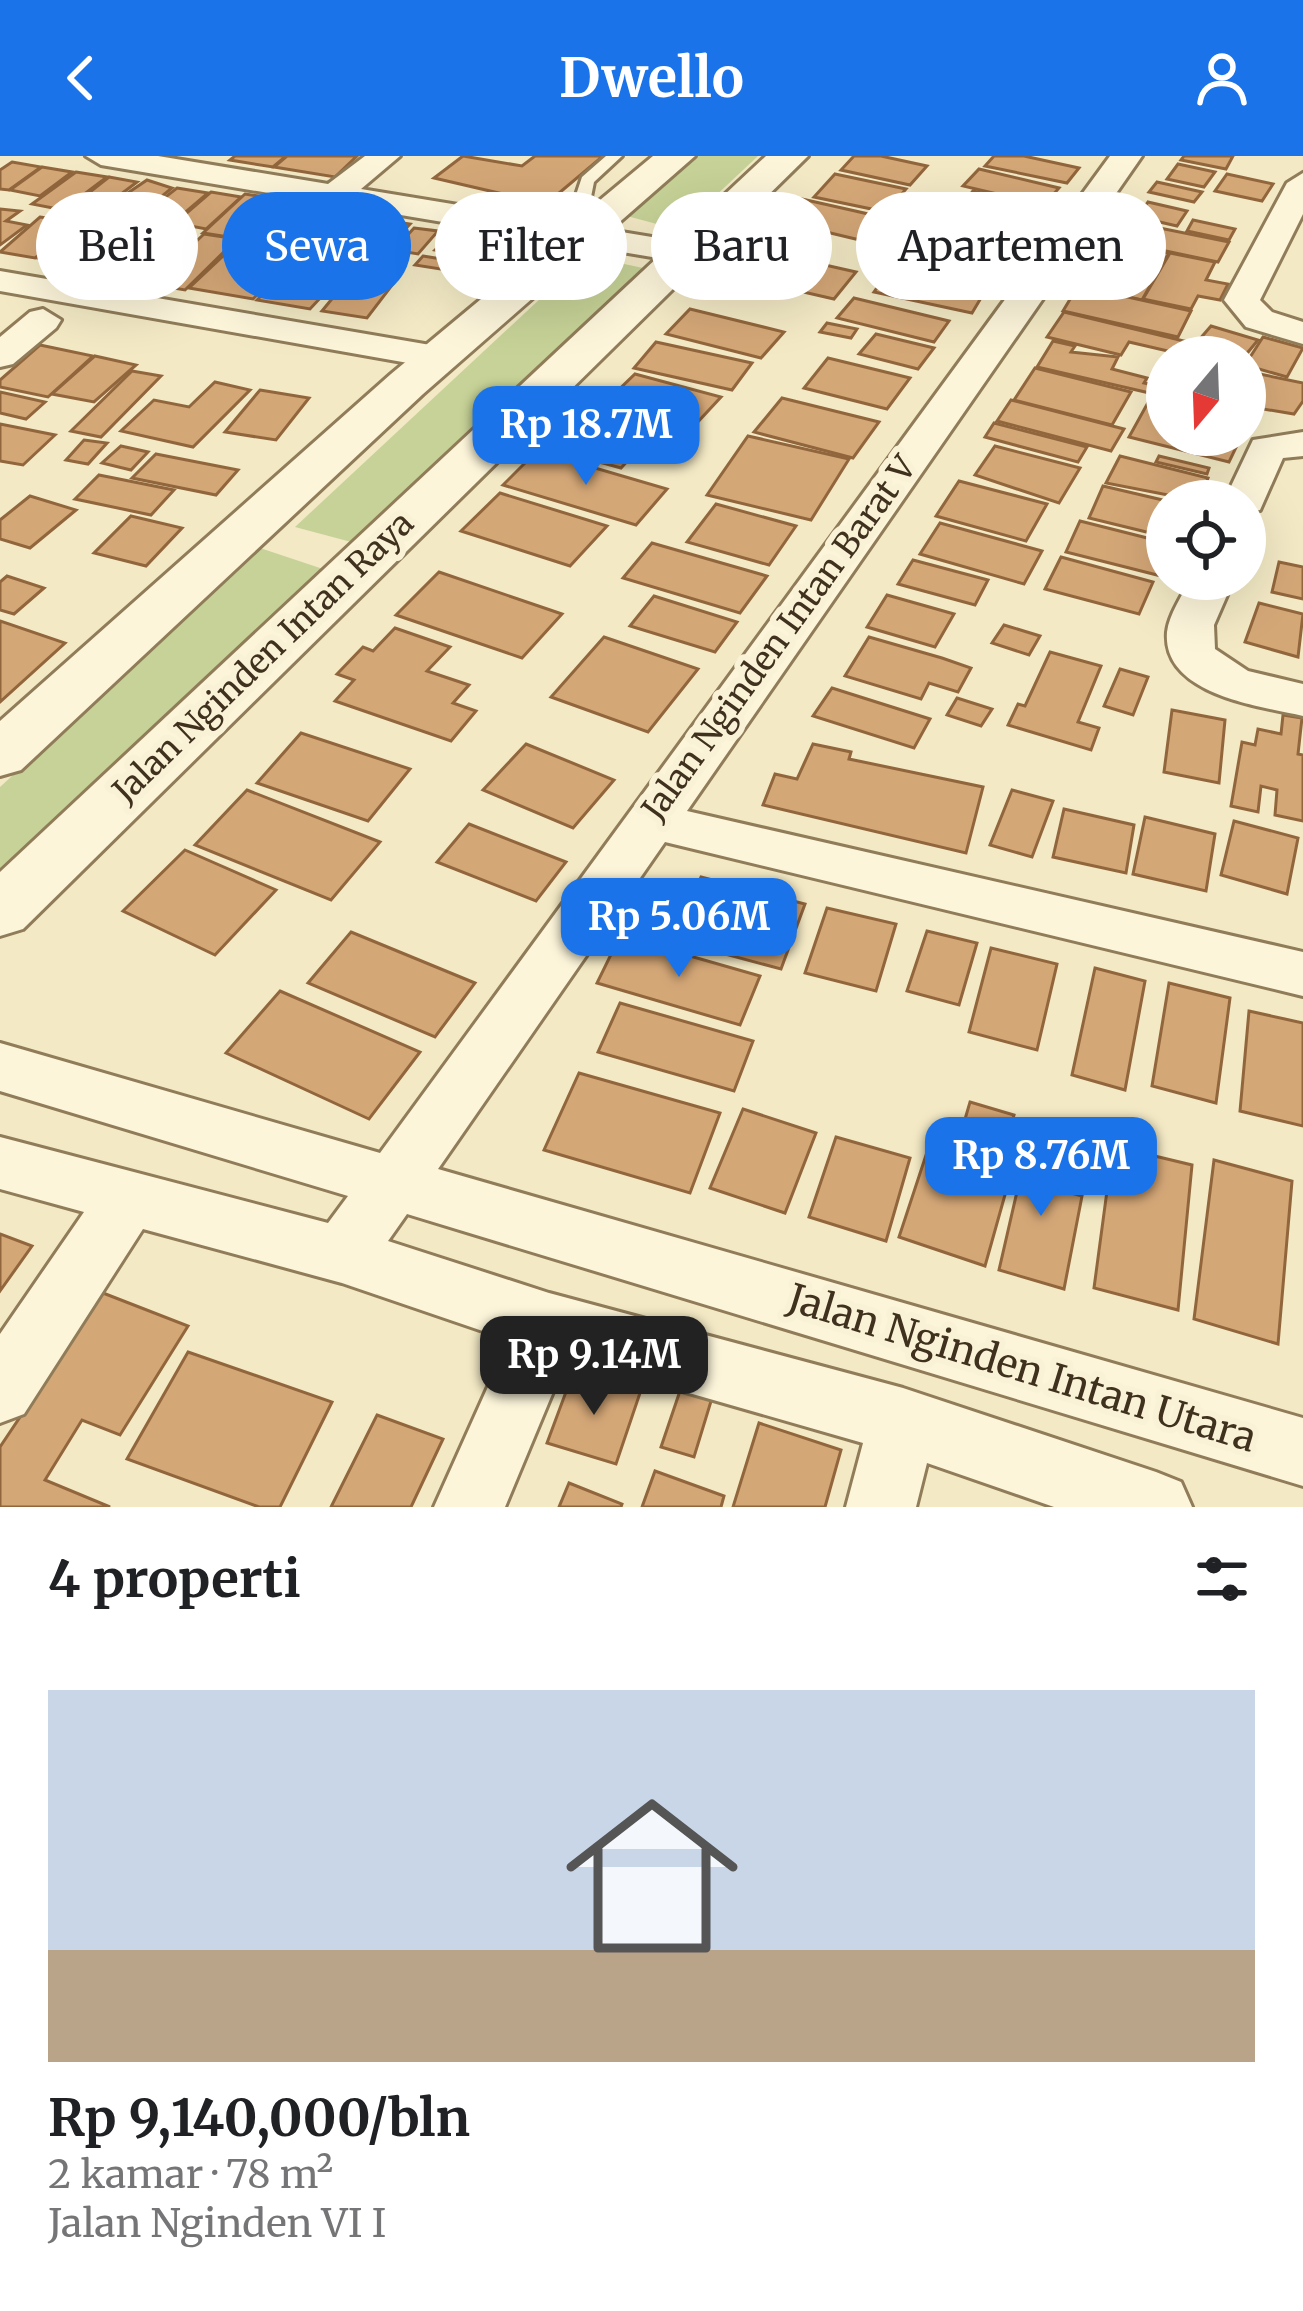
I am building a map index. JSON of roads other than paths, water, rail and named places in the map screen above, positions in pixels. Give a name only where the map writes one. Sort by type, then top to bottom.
[{"type":"street","points":[[100,156],[337,192],[385,156]]},
{"type":"street","points":[[627,199],[676,156]]},
{"type":"street","name":"Jalan Nginden Intan Raya","points":[[749,192],[789,156]]},
{"type":"street","name":"Jalan Nginden Intan Barat V","points":[[395,1183],[648,820],[1126,156]]},
{"type":"street","points":[[1303,183],[1290,231],[1242,300],[1245,311],[1259,320],[1303,333]]},
{"type":"street","points":[[0,281],[424,371]]},
{"type":"street","name":"Jalan Nginden Intan Raya","points":[[0,911],[651,282]]},
{"type":"street","points":[[0,755],[508,300]]},
{"type":"street","points":[[0,313],[424,371]]},
{"type":"street","points":[[0,356],[43,320]]},
{"type":"street","points":[[1254,480],[1267,448],[1303,444]]},
{"type":"street","points":[[1203,600],[1190,632],[1194,656],[1213,674],[1303,700]]},
{"type":"street","points":[[648,820],[1303,974]]},
{"type":"street","name":"Jalan Nginden Intan Utara","points":[[0,1067],[1303,1452]]},
{"type":"street","points":[[0,1163],[342,1255],[549,1322],[903,1421],[1156,1507]]},
{"type":"street","points":[[342,1255],[395,1183]]},
{"type":"street","points":[[0,1391],[130,1198]]},
{"type":"street","points":[[469,1507],[549,1322]]},
{"type":"street","points":[[881,1507],[903,1421]]},
{"type":"lane","points":[[584,192],[587,180],[615,156]]}]
